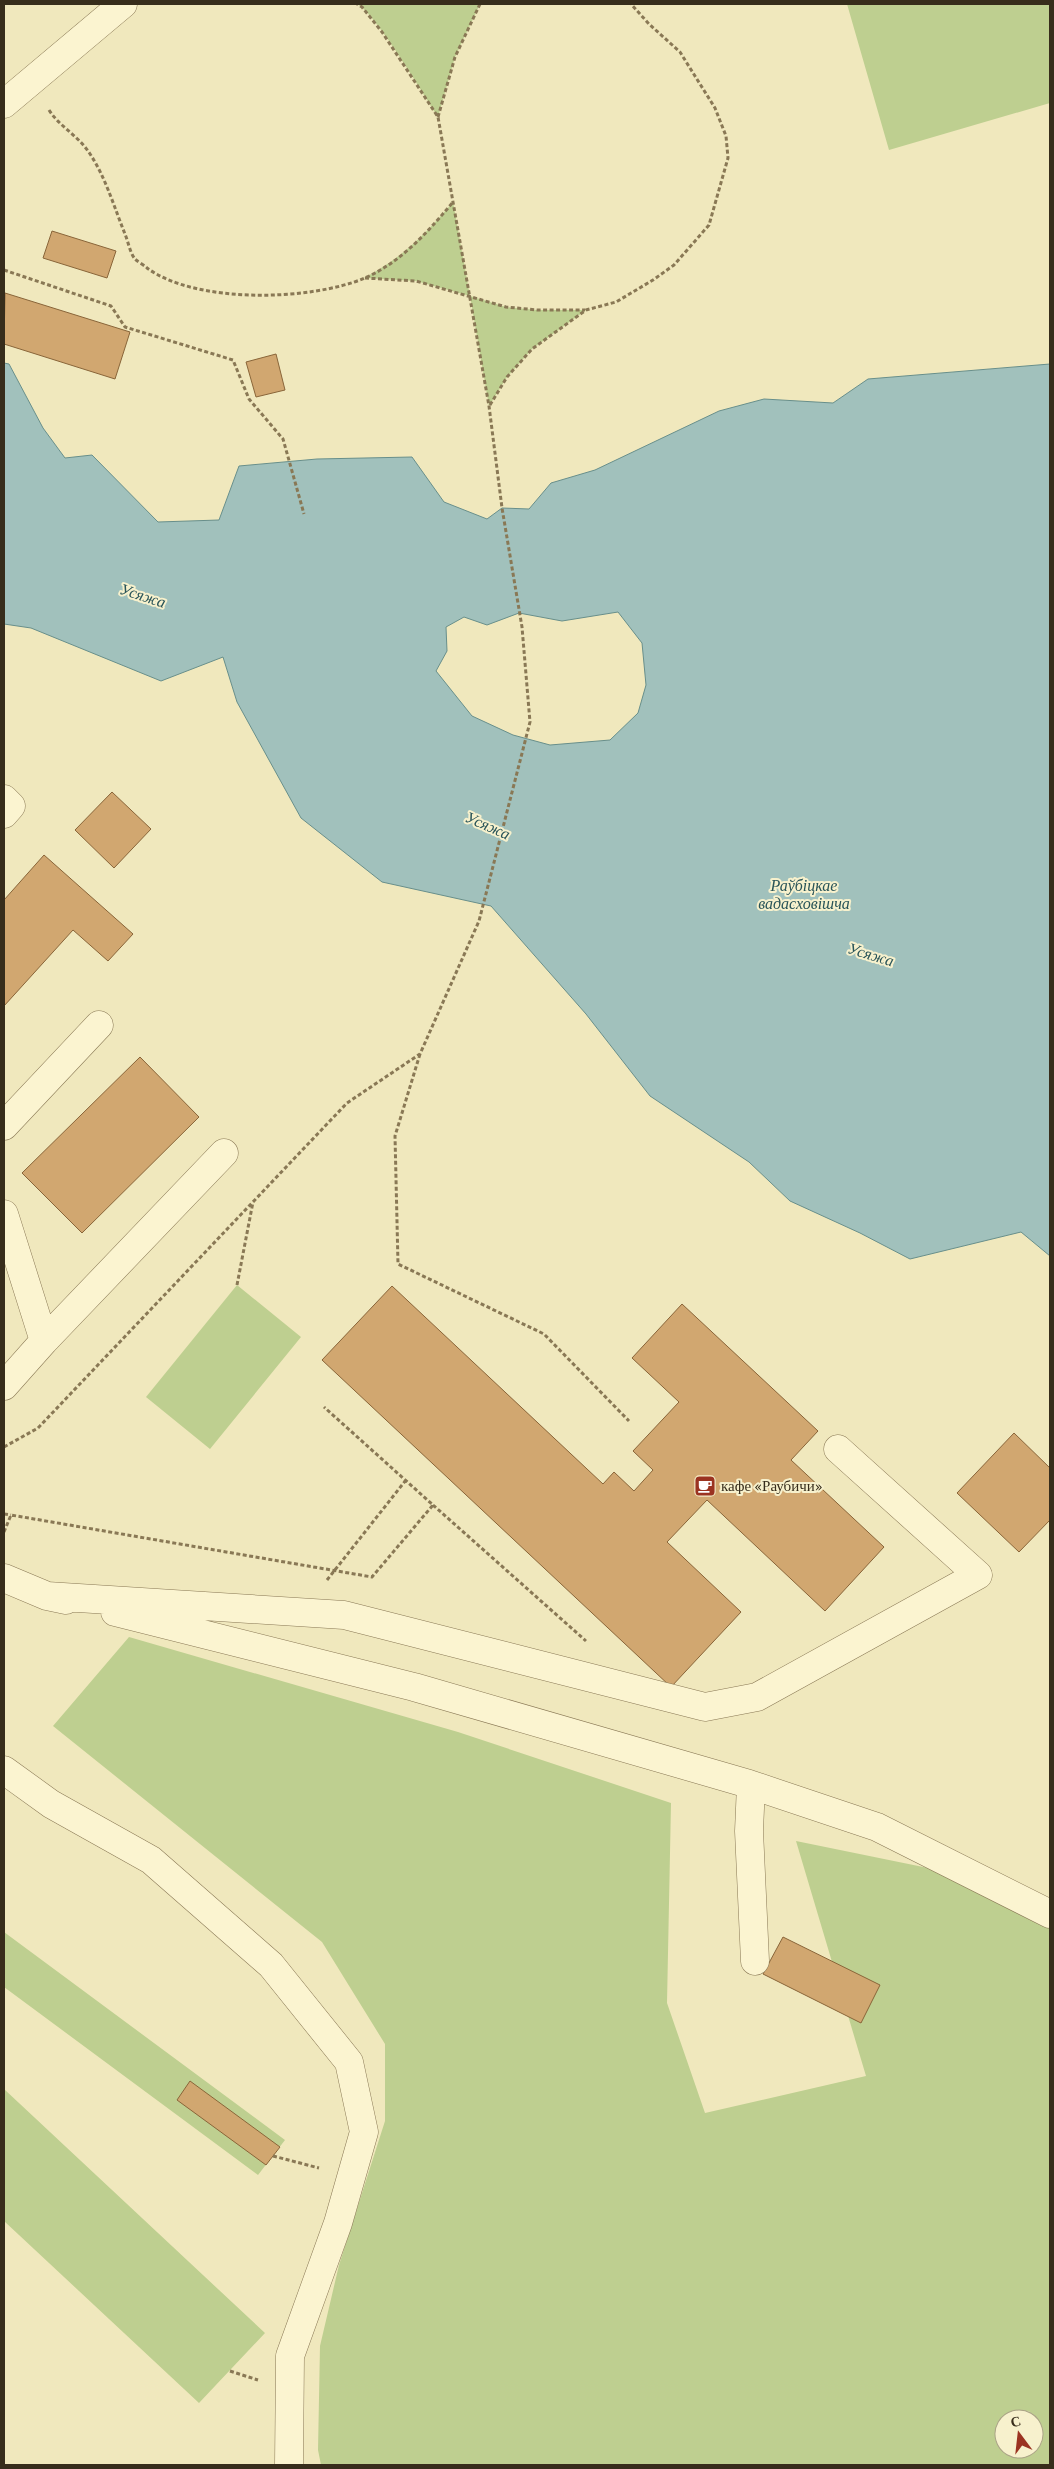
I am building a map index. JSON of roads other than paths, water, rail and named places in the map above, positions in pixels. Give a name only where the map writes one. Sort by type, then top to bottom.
[{"type":"street","points":[[4,104],[123,4]]},
{"type":"street","points":[[4,799],[11,806],[4,814]]},
{"type":"street","points":[[4,1126],[99,1025]]},
{"type":"street","points":[[4,1386],[44,1341],[224,1153]]},
{"type":"street","points":[[4,1214],[44,1341]]},
{"type":"street","points":[[47,1596],[344,1614],[705,1706],[757,1697],[978,1575],[838,1449]]},
{"type":"street","points":[[4,1578],[47,1596],[414,1687],[751,1785],[877,1827],[1050,1914]]},
{"type":"street","points":[[4,1770],[51,1804],[151,1860],[271,1965],[348,2062],[364,2132],[338,2224],[290,2356],[289,2465]]},
{"type":"street","points":[[751,1785],[749,1831],[755,1962]]},
{"type":"water","name":"Раўбіцкае вадасховішча","points":[[4,363],[9,364],[43,428],[65,458],[92,455],[158,522],[219,520],[239,466],[317,459],[412,457],[444,502],[487,519],[502,508],[529,509],[551,483],[595,470],[719,411],[764,399],[833,403],[868,379],[1050,364],[1050,1256],[1021,1232],[910,1259],[860,1233],[790,1201],[749,1162],[650,1096],[586,1014],[491,906],[382,882],[301,818],[237,702],[223,657],[161,681],[31,628],[4,624]],"holes":[[[618,612],[642,643],[646,685],[638,713],[610,740],[550,745],[513,735],[472,716],[436,671],[447,651],[446,627],[464,617],[487,625],[519,613],[562,621]]]},
{"type":"place","name":"кафе «Раубичи»","points":[[705,1486]]},
{"type":"water label","name":"Усяжа","points":[[143,595]]},
{"type":"water label","name":"Усяжа","points":[[488,825]]},
{"type":"water label","name":"Усяжа","points":[[871,954]]}]
